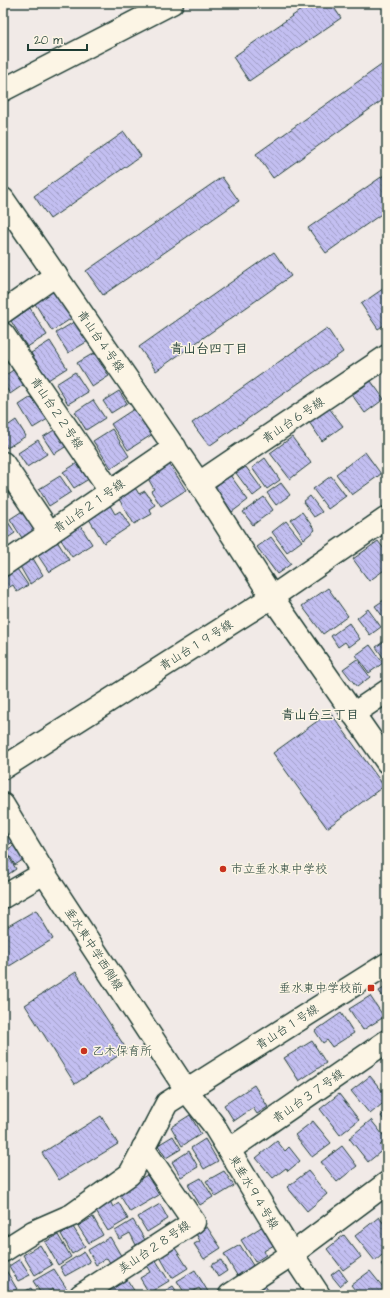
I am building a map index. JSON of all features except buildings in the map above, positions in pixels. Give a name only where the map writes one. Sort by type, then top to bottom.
[{"type":"street","points":[[3,90],[172,3]]},
{"type":"street","name":"青山台４号線","points":[[3,199],[175,447],[272,597],[387,762]]},
{"type":"street","points":[[3,312],[56,275]]},
{"type":"street","name":"青山台２２号線","points":[[3,334],[110,491]]},
{"type":"street","name":"青山台６号線","points":[[199,483],[387,356]]},
{"type":"street","name":"青山台２１号線","points":[[3,565],[175,447]]},
{"type":"street","points":[[3,463],[50,533]]},
{"type":"street","name":"青山台１９号線","points":[[3,768],[272,597],[387,518]]},
{"type":"street","points":[[353,714],[387,691]]},
{"type":"street","name":"垂水東中学西側線","points":[[3,805],[44,873],[187,1091]]},
{"type":"street","points":[[3,897],[44,873]]},
{"type":"street","name":"青山台１号線","points":[[3,1251],[33,1232],[72,1215],[130,1174],[167,1103],[387,964]]},
{"type":"street","name":"青山台３７号線","points":[[229,1150],[387,1041]]},
{"type":"street","name":"東垂水９４号線","points":[[187,1091],[213,1124],[292,1254],[319,1295]]},
{"type":"street","name":"美山台２８号線","points":[[82,1295],[194,1222],[143,1148]]},
{"type":"street","points":[[230,1295],[385,1190]]},
{"type":"place","name":"市立垂水東中学校","points":[[223,869]]},
{"type":"place","name":"垂水東中学校前","points":[[371,988]]},
{"type":"place","name":"乙木保育所","points":[[84,1051]]},
{"type":"district","name":"青山台四丁目","points":[[209,348]]},
{"type":"district","name":"青山台三丁目","points":[[320,714]]}]
